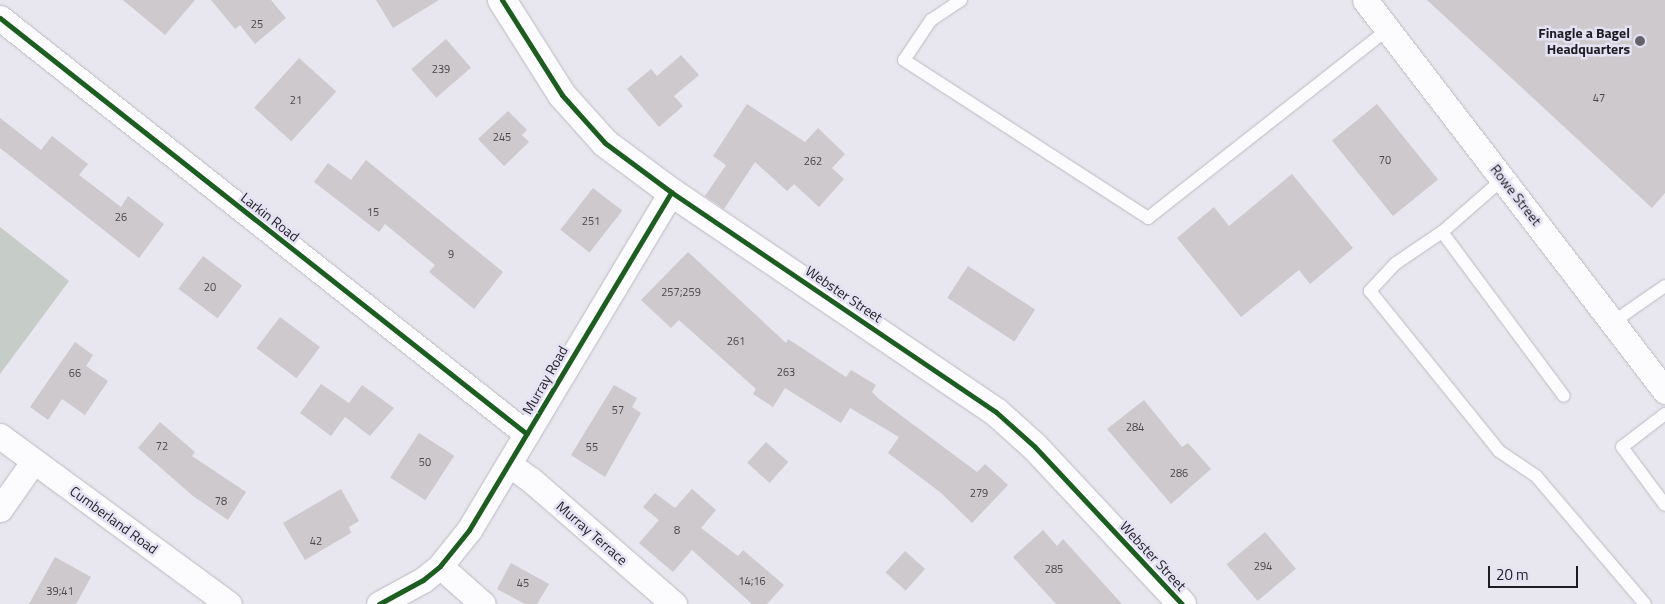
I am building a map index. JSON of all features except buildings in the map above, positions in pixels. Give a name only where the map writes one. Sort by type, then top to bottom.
[{"type":"street","name":"Webster Street","points":[[502,0],[539,61],[584,121],[619,155],[996,412],[1035,448],[1182,604]]},
{"type":"street","name":"Rowe Street","points":[[1365,0],[1504,178],[1665,391]]},
{"type":"street","name":"Larkin Road","points":[[0,18],[527,434]]},
{"type":"street","name":"Murray Road","points":[[379,604],[423,580],[440,566],[470,530],[671,192]]},
{"type":"street","name":"Cumberland Road","points":[[0,436],[229,604]]},
{"type":"street","points":[[0,509],[33,462]]},
{"type":"street","name":"Murray Terrace","points":[[509,464],[530,479],[674,604]]},
{"type":"street","points":[[440,566],[483,604]]},
{"type":"lane","points":[[960,0],[931,20],[904,60],[1148,218],[1388,29]]},
{"type":"lane","points":[[1504,178],[1442,232],[1395,264],[1370,291],[1499,452],[1536,476],[1645,604]]},
{"type":"lane","points":[[1442,232],[1564,396]]},
{"type":"lane","points":[[1613,322],[1665,286]]},
{"type":"lane","points":[[1665,414],[1622,447],[1665,505]]},
{"type":"shaded area","points":[[0,227],[69,281],[0,374]]},
{"type":"cycle path","points":[[502,0],[562,95],[605,143],[671,192],[996,412],[1035,447],[1182,604]]},
{"type":"cycle path","points":[[0,18],[527,434]]},
{"type":"cycle path","points":[[379,604],[423,580],[440,566],[469,530],[671,192]]},
{"type":"place","name":"Finagle a Bagel Headquarters","points":[[1640,41]]}]
